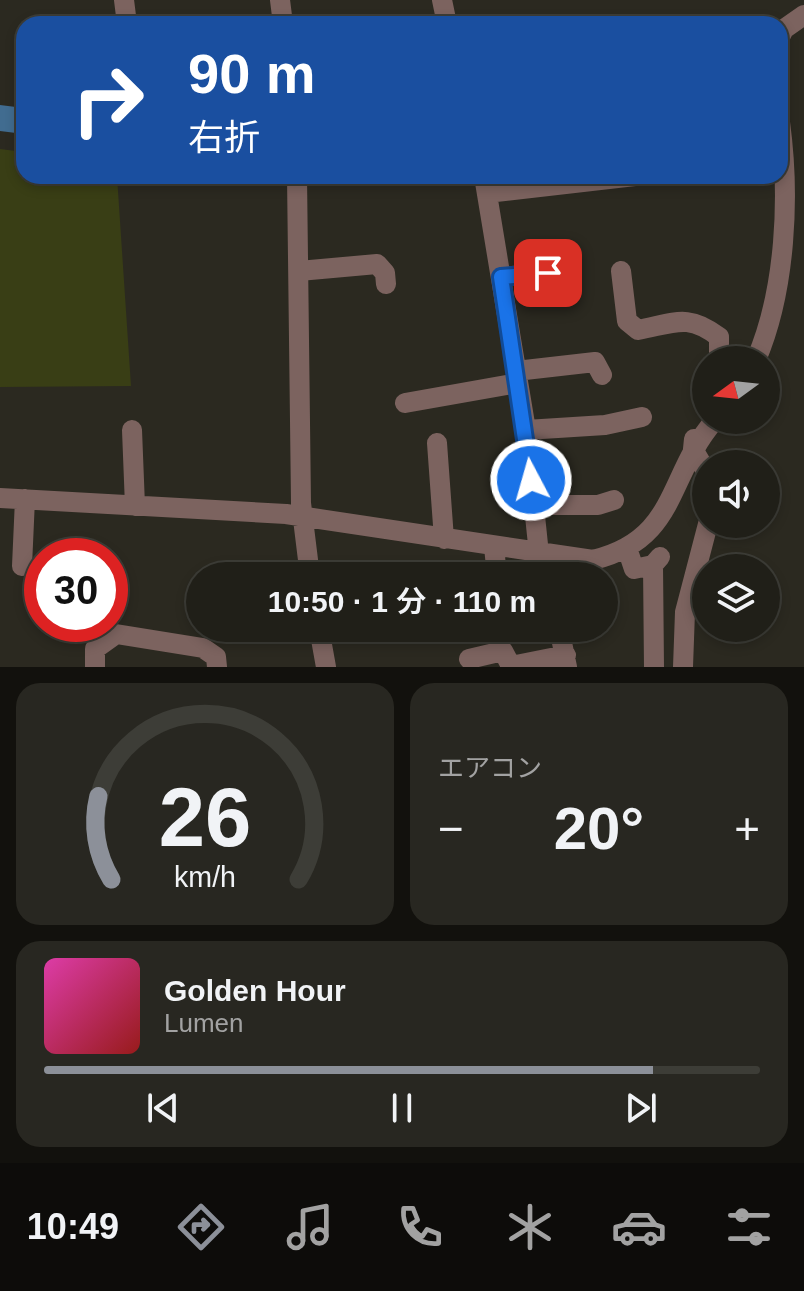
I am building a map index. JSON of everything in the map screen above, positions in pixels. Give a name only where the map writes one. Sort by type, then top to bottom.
[{"type":"street","points":[[799,0],[804,4]]},
{"type":"street","points":[[297,184],[302,516],[308,562]]},
{"type":"street","points":[[761,346],[772,314],[785,224],[784,184]]},
{"type":"street","points":[[485,185],[526,430],[541,562]]},
{"type":"street","points":[[299,271],[377,264],[385,273],[386,284]]},
{"type":"street","points":[[501,277],[572,271]]},
{"type":"street","points":[[621,271],[627,321],[638,330],[689,321],[702,324],[719,337],[719,346]]},
{"type":"street","points":[[405,403],[595,362],[602,375]]},
{"type":"street","points":[[526,430],[605,425],[642,417]]},
{"type":"street","points":[[132,430],[135,506]]},
{"type":"street","points":[[693,449],[695,434]]},
{"type":"street","points":[[0,498],[302,516],[593,560],[627,548],[647,534],[658,521],[693,449],[704,434]]},
{"type":"street","points":[[437,443],[444,539]]},
{"type":"street","points":[[22,566],[25,499]]},
{"type":"street","points":[[534,505],[598,505],[614,500]]},
{"type":"street","points":[[683,667],[685,612],[704,538]]},
{"type":"street","points":[[494,547],[496,562]]},
{"type":"street","points":[[627,548],[634,569],[658,559],[654,667]]},
{"type":"street","points":[[95,667],[95,649],[116,634],[203,648],[216,657],[217,667]]},
{"type":"street","points":[[322,642],[326,667]]},
{"type":"street","points":[[469,659],[503,651],[511,666],[566,661]]},
{"type":"green space","points":[[0,149],[16,151],[16,184],[118,184],[131,386],[0,387]]},
{"type":"water","points":[[0,105],[16,107],[16,133],[0,131]]},
{"type":"route","points":[[531,480],[501,277],[548,273]]}]
